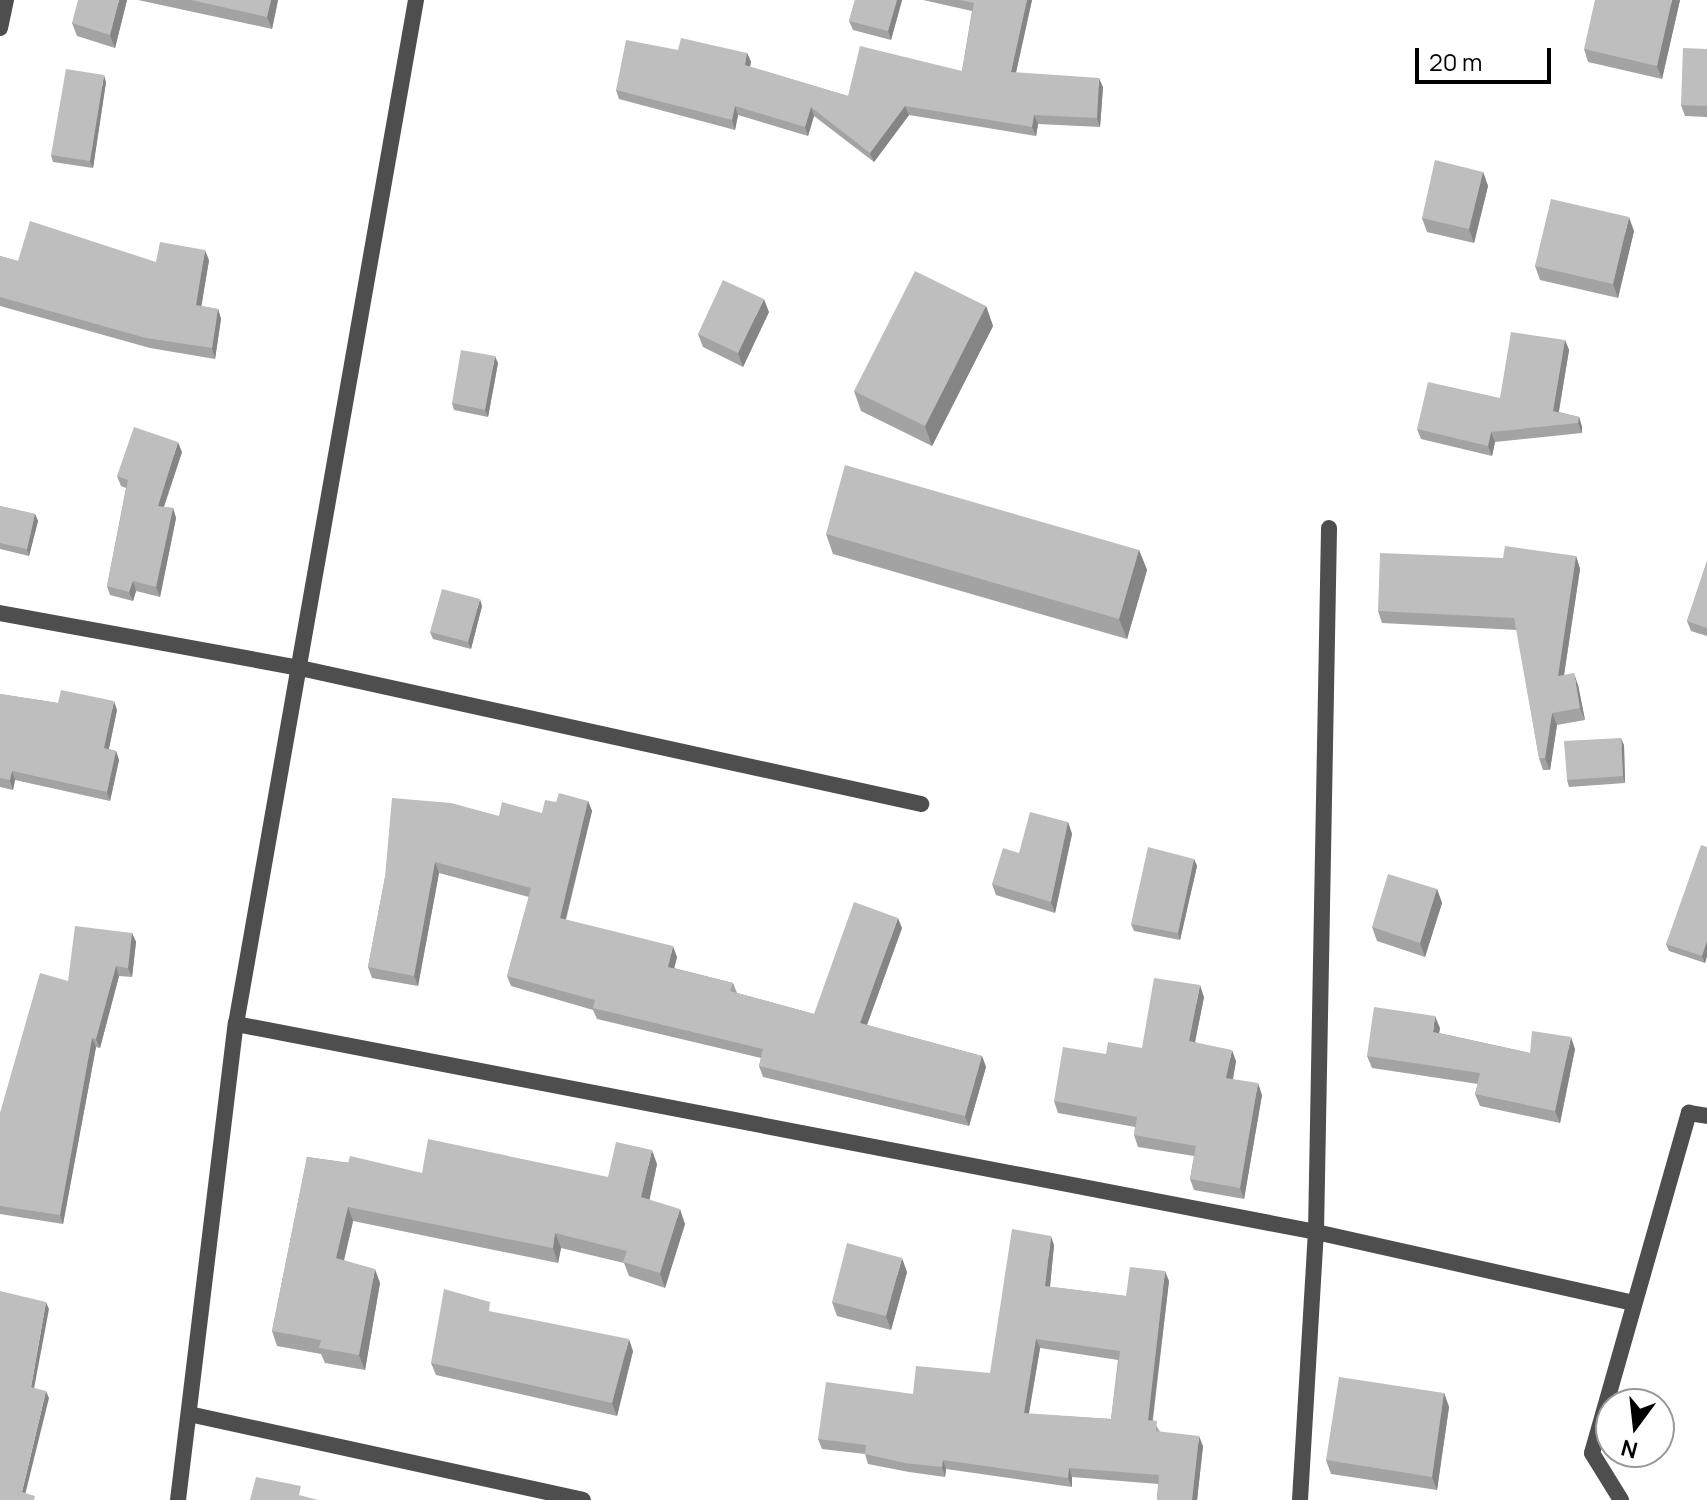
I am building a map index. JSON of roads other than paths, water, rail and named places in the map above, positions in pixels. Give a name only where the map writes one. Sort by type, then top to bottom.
[{"type":"street","points":[[0,28],[6,0]]},
{"type":"street","points":[[178,1500],[236,1024],[416,0]]},
{"type":"street","points":[[1300,1500],[1316,1232],[1329,528]]},
{"type":"street","points":[[0,613],[300,668],[921,804]]},
{"type":"street","points":[[236,1024],[1316,1232],[1634,1303]]},
{"type":"street","points":[[1621,1500],[1592,1453],[1689,1113],[1707,1116]]},
{"type":"street","points":[[189,1414],[583,1500]]}]
